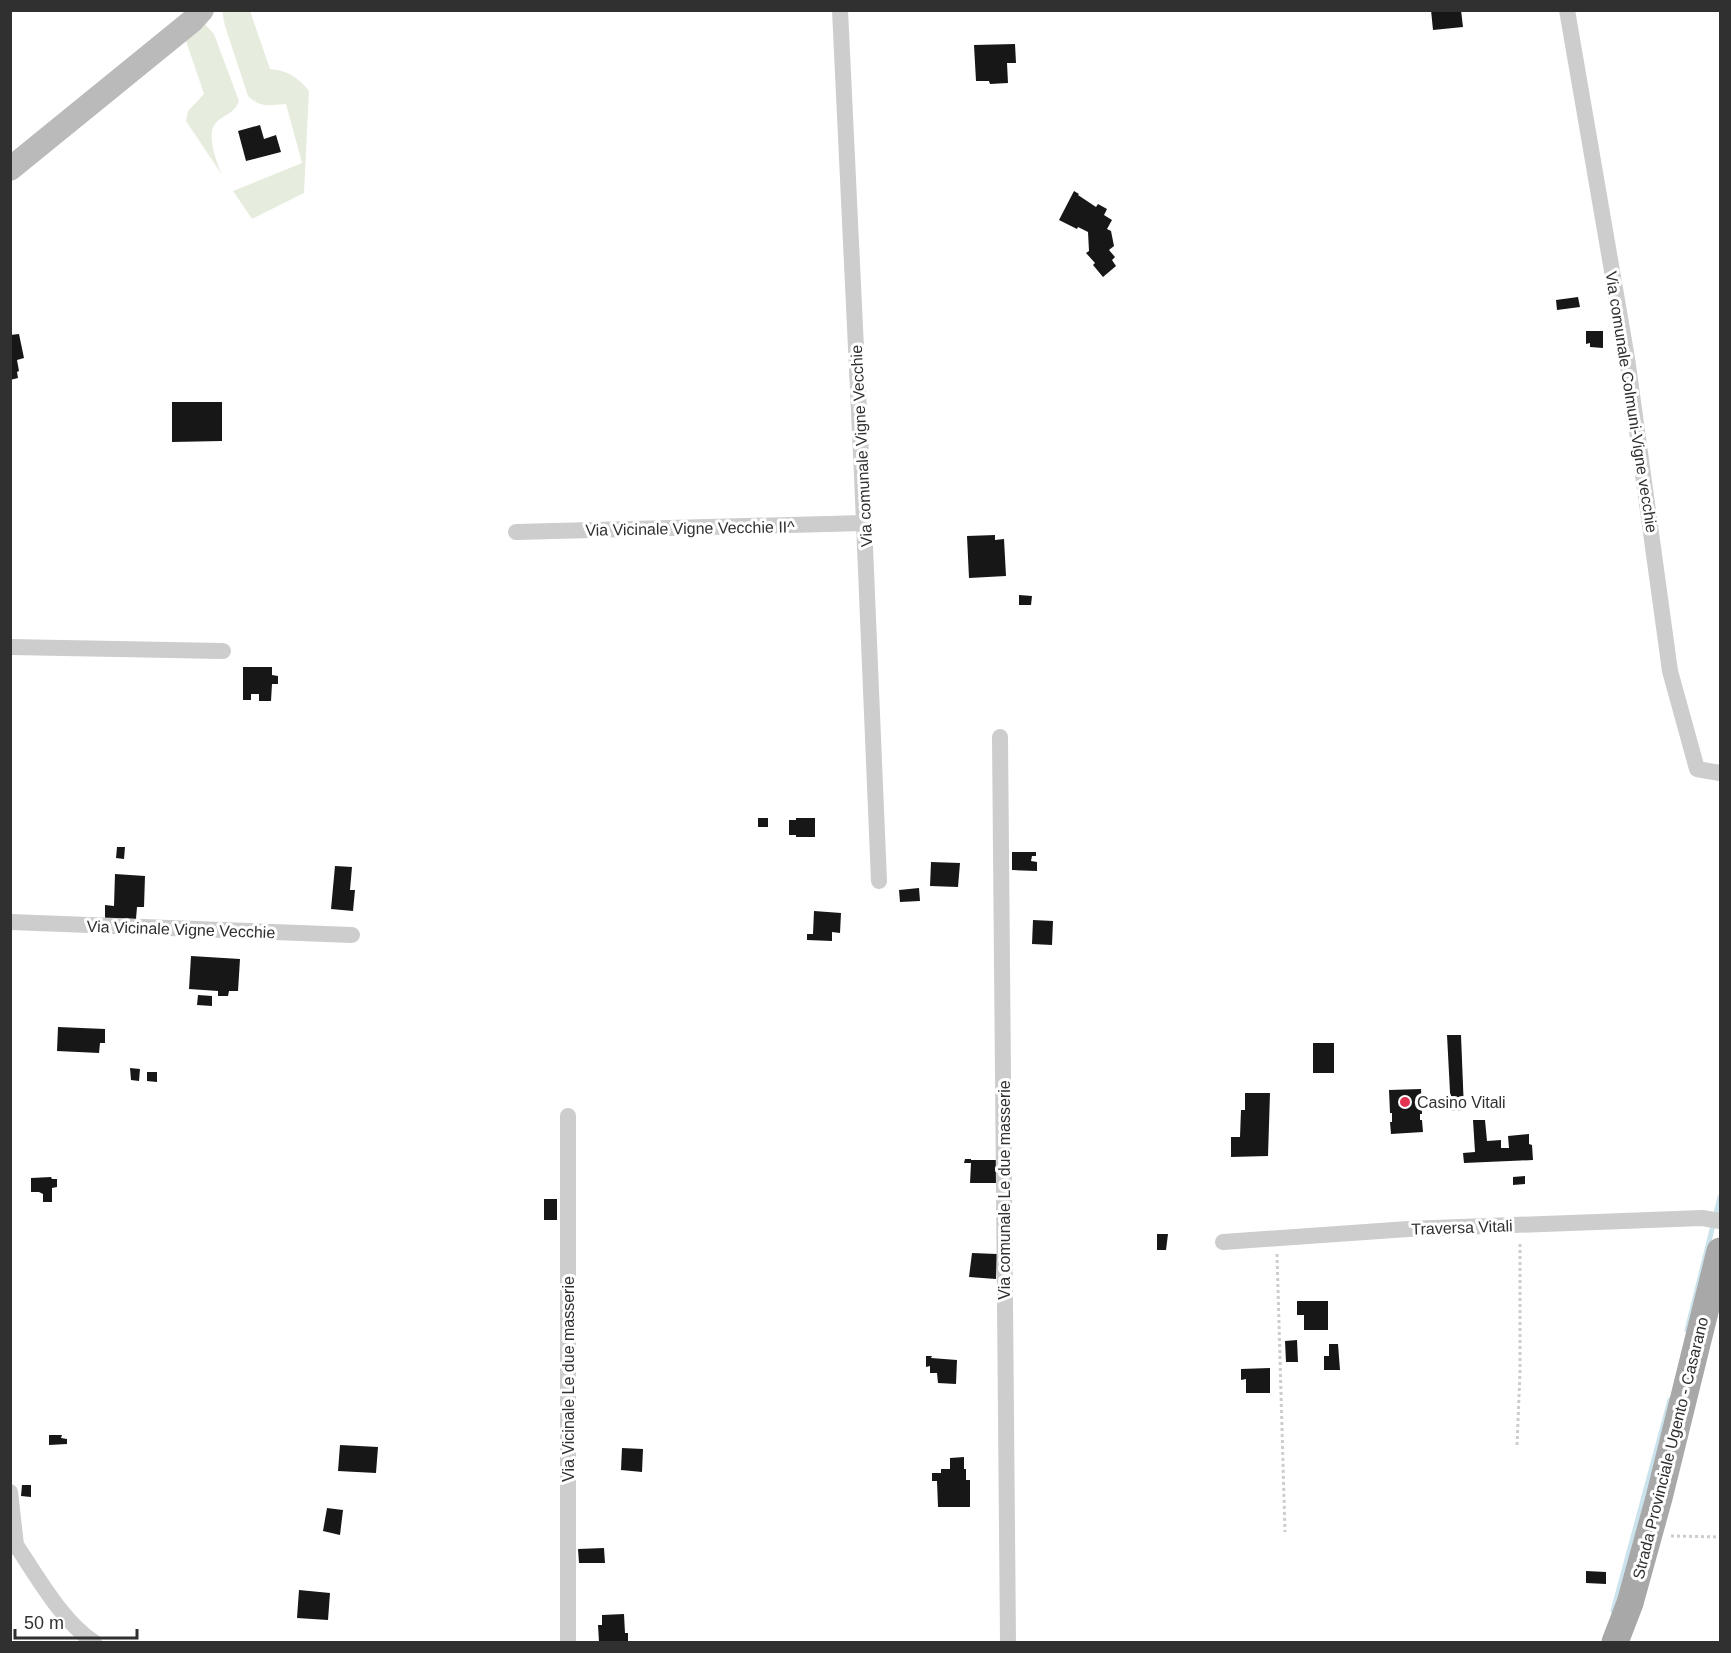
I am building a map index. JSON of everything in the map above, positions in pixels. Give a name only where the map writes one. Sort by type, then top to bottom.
[{"type":"main road","points":[[11,169],[192,21],[202,10]]},
{"type":"main road","name":"Strada Provinciale Ugento - Casarano","points":[[1615,1642],[1630,1603],[1648,1536],[1720,1251]]},
{"type":"street","name":"Via comunale Vigne Vecchie","points":[[840,10],[879,881]]},
{"type":"street","name":"Via comunale Colmuni-Vigne vecchie","points":[[1567,10],[1627,358],[1670,671],[1697,769],[1720,772]]},
{"type":"street","name":"Via Vicinale Vigne Vecchie II^","points":[[516,532],[864,524]]},
{"type":"street","points":[[10,647],[223,651]]},
{"type":"street","name":"Via comunale Le due masserie","points":[[1000,737],[1008,1642]]},
{"type":"street","name":"Via Vicinale Vigne Vecchie","points":[[10,922],[352,935]]},
{"type":"street","name":"Via Vicinale Le due masserie","points":[[568,1116],[568,1642]]},
{"type":"street","name":"Traversa Vitali","points":[[1223,1242],[1408,1229],[1702,1218],[1720,1221]]},
{"type":"street","points":[[10,1492],[13,1546],[56,1604],[85,1637],[94,1642]]},
{"type":"path","points":[[1517,1445],[1520,1372],[1520,1225]]},
{"type":"path","points":[[1277,1238],[1285,1532]]},
{"type":"path","points":[[1648,1536],[1720,1537]]},
{"type":"green space","points":[[222,11],[250,11],[270,69],[292,75],[309,91],[304,193],[252,219],[233,191],[302,163],[286,104],[262,105],[248,96]]},
{"type":"green space","points":[[204,23],[214,34],[239,101],[231,112],[215,124],[213,129],[213,149],[222,175],[186,121],[188,111],[204,94],[185,38]]},
{"type":"building","points":[[1431,10],[1461,10],[1463,27],[1433,30]]},
{"type":"building","points":[[1015,44],[1016,63],[1007,63],[1008,83],[990,84],[989,81],[976,81],[974,45]]},
{"type":"building","points":[[260,125],[264,139],[276,135],[281,152],[246,161],[238,131]]},
{"type":"building","points":[[1074,191],[1096,207],[1098,204],[1107,209],[1104,215],[1112,220],[1107,229],[1111,231],[1114,246],[1109,250],[1115,257],[1112,260],[1116,266],[1103,277],[1086,253],[1089,251],[1088,232],[1059,220]]},
{"type":"building","points":[[1578,297],[1580,307],[1557,310],[1556,300]]},
{"type":"building","points":[[1586,331],[1603,331],[1603,348],[1590,347],[1590,343],[1586,344]]},
{"type":"building","points":[[19,334],[24,358],[17,360],[18,378],[10,380],[10,335]]},
{"type":"building","points":[[172,402],[222,402],[222,441],[172,442]]},
{"type":"building","points":[[995,535],[995,540],[1004,539],[1006,576],[969,578],[967,536]]},
{"type":"building","points":[[1019,595],[1032,596],[1031,605],[1019,605]]},
{"type":"building","points":[[243,667],[272,667],[272,675],[278,676],[278,684],[272,684],[271,701],[259,701],[259,694],[251,694],[251,700],[243,700]]},
{"type":"building","points":[[758,818],[768,818],[768,827],[758,827]]},
{"type":"building","points":[[796,818],[815,818],[815,837],[789,835],[789,820],[796,820]]},
{"type":"building","points":[[117,847],[125,847],[124,859],[116,858]]},
{"type":"building","points":[[1012,852],[1036,852],[1036,856],[1032,856],[1031,861],[1037,862],[1037,871],[1012,870]]},
{"type":"building","points":[[931,862],[960,863],[958,887],[930,886]]},
{"type":"building","points":[[335,866],[352,867],[350,890],[355,890],[353,911],[331,909]]},
{"type":"building","points":[[115,874],[145,876],[144,907],[137,907],[136,919],[105,918],[105,905],[114,906]]},
{"type":"building","points":[[919,888],[920,901],[900,902],[899,890]]},
{"type":"building","points":[[814,911],[841,913],[840,933],[832,932],[832,941],[807,940],[807,934],[813,934]]},
{"type":"building","points":[[1033,920],[1053,921],[1052,945],[1032,944]]},
{"type":"building","points":[[191,956],[240,959],[238,991],[229,991],[228,996],[218,996],[218,991],[189,989]]},
{"type":"building","points":[[198,995],[212,996],[212,1006],[197,1005]]},
{"type":"building","points":[[58,1027],[105,1029],[105,1043],[100,1043],[99,1053],[57,1051]]},
{"type":"building","points":[[1447,1035],[1461,1035],[1464,1110],[1451,1111]]},
{"type":"building","points":[[1313,1043],[1334,1043],[1334,1073],[1313,1073]]},
{"type":"building","points":[[130,1068],[140,1069],[139,1081],[131,1080]]},
{"type":"building","points":[[147,1072],[157,1072],[157,1082],[147,1081]]},
{"type":"building","name":"Casino Vitali","points":[[1421,1089],[1422,1114],[1420,1114],[1420,1120],[1422,1120],[1423,1132],[1391,1134],[1392,1113],[1390,1113],[1389,1090]]},
{"type":"building","points":[[1245,1093],[1270,1093],[1268,1156],[1231,1157],[1231,1137],[1240,1137],[1241,1110],[1245,1110]]},
{"type":"building","points":[[1473,1120],[1485,1120],[1487,1141],[1501,1140],[1501,1148],[1509,1148],[1508,1136],[1529,1134],[1533,1160],[1464,1163],[1463,1153],[1475,1152]]},
{"type":"building","points":[[965,1159],[1001,1160],[1001,1183],[970,1183],[971,1163],[964,1163]]},
{"type":"building","points":[[1525,1176],[1525,1184],[1513,1185],[1513,1177]]},
{"type":"building","points":[[31,1178],[57,1179],[57,1187],[52,1188],[52,1202],[43,1202],[43,1194],[31,1192]]},
{"type":"building","points":[[544,1199],[557,1199],[557,1220],[544,1220]]},
{"type":"building","points":[[1157,1234],[1168,1234],[1166,1250],[1157,1250]]},
{"type":"building","points":[[972,1253],[997,1254],[996,1279],[969,1277]]},
{"type":"building","points":[[1297,1301],[1328,1301],[1328,1330],[1304,1330],[1304,1315],[1297,1315]]},
{"type":"building","points":[[1297,1340],[1298,1362],[1286,1362],[1285,1341]]},
{"type":"building","points":[[1329,1344],[1338,1344],[1340,1370],[1324,1370],[1324,1356],[1329,1356]]},
{"type":"building","points":[[926,1356],[957,1360],[956,1384],[938,1383],[937,1373],[930,1373],[930,1366],[926,1367]]},
{"type":"building","points":[[1270,1368],[1270,1393],[1246,1393],[1246,1379],[1241,1380],[1241,1369]]},
{"type":"building","points":[[49,1435],[62,1435],[61,1438],[67,1439],[67,1444],[49,1445]]},
{"type":"building","points":[[340,1445],[378,1447],[376,1473],[338,1471]]},
{"type":"building","points":[[622,1448],[643,1449],[642,1472],[621,1470]]},
{"type":"building","points":[[964,1457],[966,1480],[970,1480],[970,1507],[938,1507],[937,1481],[932,1481],[932,1473],[941,1473],[941,1469],[950,1469],[950,1458]]},
{"type":"building","points":[[22,1485],[31,1485],[31,1497],[21,1496]]},
{"type":"building","points":[[327,1508],[343,1510],[340,1535],[323,1531]]},
{"type":"building","points":[[604,1548],[605,1563],[579,1563],[578,1549]]},
{"type":"building","points":[[1586,1571],[1606,1572],[1606,1584],[1586,1583]]},
{"type":"building","points":[[299,1590],[330,1593],[328,1620],[297,1618]]},
{"type":"building","points":[[624,1614],[628,1642],[599,1642],[598,1625],[602,1625],[602,1615]]},
{"type":"waterway","points":[[1687,1330],[1720,1197]]},
{"type":"waterway","points":[[1613,1611],[1670,1400]]},
{"type":"place","name":"Casino Vitali","points":[[1405,1102]]}]
